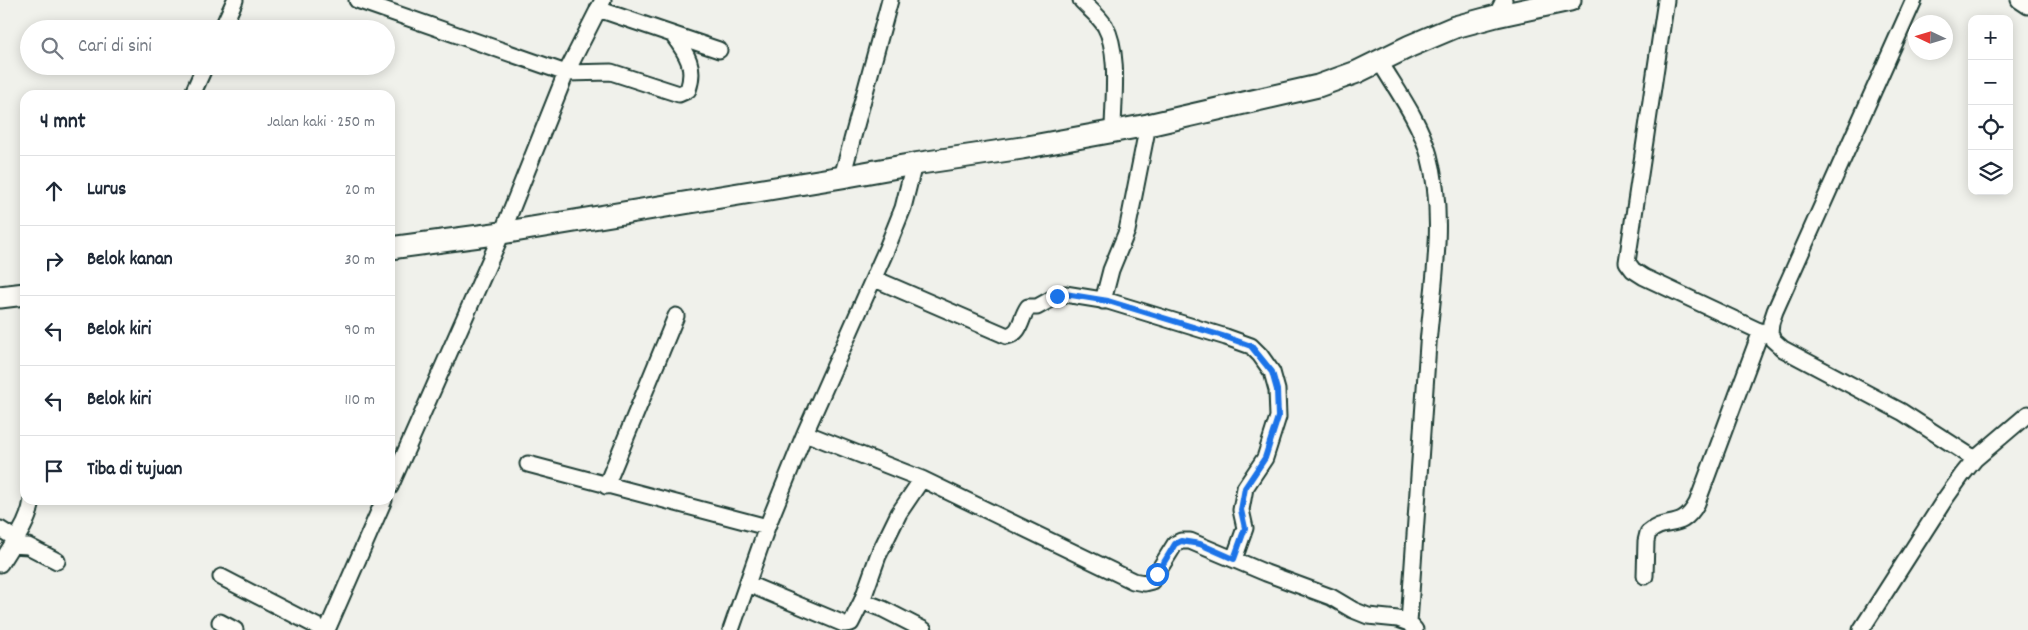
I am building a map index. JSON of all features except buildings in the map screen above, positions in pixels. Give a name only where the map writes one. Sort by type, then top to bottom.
[{"type":"main road","points":[[395,247],[502,233],[1148,125],[1290,94],[1337,80],[1380,62],[1440,32],[1500,8],[1570,0]]},
{"type":"main road","points":[[0,297],[20,295]]},
{"type":"street","points":[[226,20],[235,0]]},
{"type":"street","points":[[357,0],[566,73],[611,72],[679,94],[688,90],[692,74],[686,53],[673,35]]},
{"type":"street","points":[[842,177],[890,0]]},
{"type":"street","points":[[1081,0],[1100,19],[1110,40],[1114,60],[1113,131]]},
{"type":"street","points":[[1666,0],[1628,262],[1633,270],[1644,277],[1766,333],[1776,343],[1796,357],[1902,412],[1975,459]]},
{"type":"street","points":[[1644,576],[1648,533],[1657,527],[1684,520],[1697,503],[1766,333],[1914,0]]},
{"type":"street","points":[[2019,0],[2028,6]]},
{"type":"street","points":[[395,476],[502,233],[566,73],[601,5],[673,35],[718,50]]},
{"type":"street","points":[[805,433],[922,479],[1133,581],[1144,583],[1152,581],[1175,544],[1181,541],[1200,544],[1331,596],[1353,610],[1368,616],[1398,619],[1412,626],[1428,341],[1435,275],[1436,199],[1431,165],[1422,134],[1380,62]]},
{"type":"street","points":[[194,90],[201,75]]},
{"type":"street","points":[[1103,301],[1111,270],[1127,231],[1148,125]]},
{"type":"street","points":[[731,630],[767,527],[805,433],[875,279],[903,208],[914,164]]},
{"type":"street","points":[[875,279],[1007,336],[1014,334],[1020,328],[1023,314],[1028,307],[1045,304],[1057,296],[1065,294],[1103,301],[1251,346],[1272,372],[1277,390],[1278,417],[1265,458],[1245,488],[1241,510],[1245,528],[1234,559]]},
{"type":"street","points":[[606,486],[676,316]]},
{"type":"street","points":[[1861,630],[1945,499],[1975,459],[2028,414]]},
{"type":"street","points":[[528,464],[767,527]]},
{"type":"street","points":[[748,584],[844,624],[851,624],[862,601],[878,556],[899,514],[922,479]]},
{"type":"street","points":[[0,564],[14,542],[30,511],[31,505]]},
{"type":"street","points":[[221,578],[325,630],[382,505]]},
{"type":"street","points":[[0,529],[14,542],[28,546],[57,560]]},
{"type":"street","points":[[862,601],[883,609],[924,630]]},
{"type":"street","points":[[220,622],[235,630]]},
{"type":"route","points":[[1057,296],[1065,294],[1108,301],[1226,337],[1251,346],[1272,372],[1277,390],[1278,417],[1265,458],[1245,488],[1241,510],[1245,528],[1234,559],[1200,544],[1181,541],[1175,544],[1157,574]]}]
